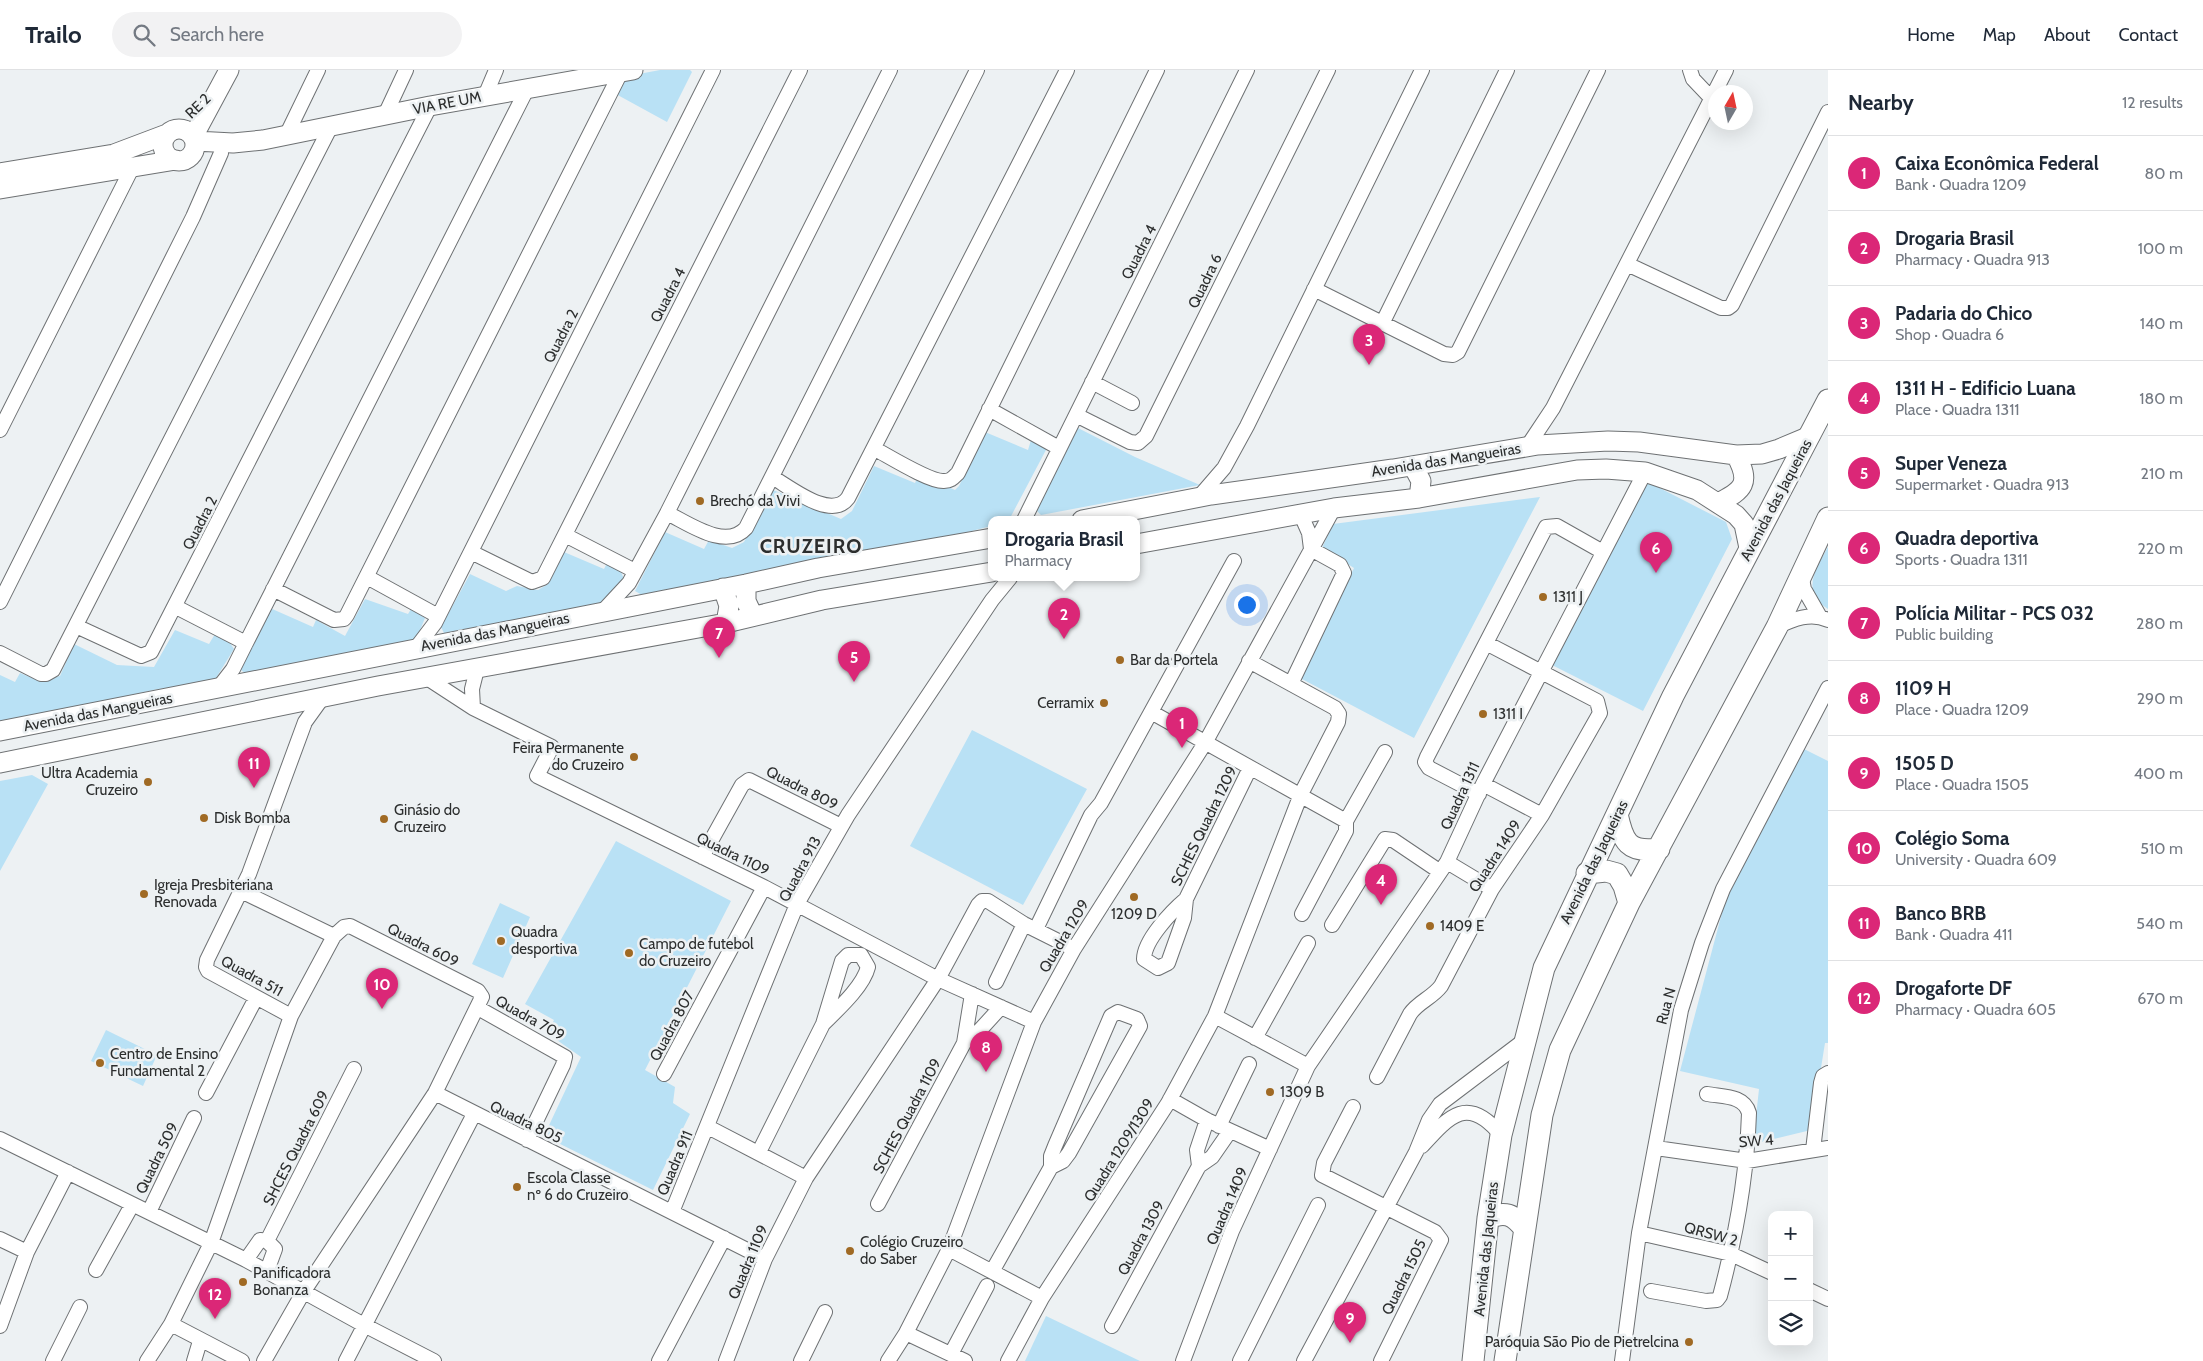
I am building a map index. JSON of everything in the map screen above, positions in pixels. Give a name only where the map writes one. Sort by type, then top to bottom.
[{"type":"main road","name":"VIA RE UM","points":[[0,189],[179,160],[220,148],[430,106],[527,89],[584,74],[627,71]]},
{"type":"main road","name":"RE 2","points":[[194,139],[203,115],[226,75]]},
{"type":"main road","name":"RE 2","points":[[170,132],[226,75]]},
{"type":"main road","points":[[203,115],[204,134],[220,148]]},
{"type":"main road","points":[[0,174],[114,154],[170,132],[186,130],[194,139],[193,153],[179,160],[170,158],[163,146],[170,132]]},
{"type":"main road","name":"VIA RE UM","points":[[194,139],[220,148]]},
{"type":"main road","name":"Avenida das Jaqueiras","points":[[1473,1361],[1478,1330],[1488,1218],[1501,1135],[1544,968],[1672,696],[1828,400]]},
{"type":"main road","name":"Avenida das Mangueiras","points":[[1109,516],[1223,493],[1455,460],[1550,444],[1639,442],[1736,455],[1762,454],[1810,436]]},
{"type":"main road","points":[[1577,470],[1583,461],[1580,442]]},
{"type":"main road","points":[[1718,503],[1734,495],[1743,483],[1745,476],[1736,455]]},
{"type":"main road","points":[[1455,460],[1454,475],[1458,492]]},
{"type":"main road","points":[[1413,466],[1421,481],[1419,498]]},
{"type":"main road","points":[[1140,543],[1334,508],[1458,492],[1577,470],[1606,469],[1645,472],[1697,490],[1736,515],[1744,524],[1749,548]]},
{"type":"main road","points":[[1505,1361],[1542,1115],[1560,1050],[1629,903],[1777,626],[1828,518]]},
{"type":"main road","name":"Avenida das Mangueiras","points":[[0,731],[746,584],[818,568],[988,539]]},
{"type":"main road","name":"Avenida das Mangueiras","points":[[0,763],[323,697],[726,623],[822,600],[988,572]]},
{"type":"main road","points":[[746,584],[746,601],[753,616]]},
{"type":"main road","points":[[723,588],[729,606],[726,623]]},
{"type":"main road","points":[[66,719],[60,736],[68,748]]},
{"type":"main road","points":[[39,723],[43,741],[42,754]]},
{"type":"main road","points":[[1617,814],[1621,836],[1631,848],[1645,851],[1659,849]]},
{"type":"main road","points":[[1587,874],[1606,871],[1617,874],[1624,886],[1629,903]]},
{"type":"main road","points":[[1488,1218],[1500,1213],[1509,1214],[1524,1228]]},
{"type":"main road","points":[[1478,1330],[1484,1336],[1491,1338],[1500,1338],[1509,1334]]},
{"type":"street","points":[[286,136],[318,70]]},
{"type":"street","points":[[385,115],[406,70]]},
{"type":"street","points":[[485,96],[496,70]]},
{"type":"street","name":"Quadra 2","points":[[416,648],[437,619],[712,70]]},
{"type":"street","name":"Quadra 4","points":[[471,552],[536,582],[543,578],[800,70]]},
{"type":"street","points":[[603,611],[632,577],[667,513],[890,70]]},
{"type":"street","points":[[667,513],[725,538],[741,534],[746,528],[977,70]]},
{"type":"street","points":[[772,477],[818,504],[838,506],[848,498],[875,449],[1067,70]]},
{"type":"street","points":[[875,449],[934,479],[952,480],[958,473],[1157,70]]},
{"type":"street","name":"Quadra 4","points":[[1030,516],[1059,448],[1248,70]]},
{"type":"street","name":"Quadra 6","points":[[1076,416],[1130,442],[1138,443],[1146,436],[1328,70]]},
{"type":"street","points":[[1199,498],[1224,468],[1247,426],[1422,70]]},
{"type":"street","points":[[1382,324],[1507,70]]},
{"type":"street","points":[[1314,289],[1444,354],[1453,355],[1462,347],[1598,70]]},
{"type":"street","points":[[1690,70],[1693,79],[1708,95]]},
{"type":"street","points":[[1719,85],[1726,70]]},
{"type":"street","points":[[273,589],[334,620],[339,620],[347,615],[368,578],[627,71]]},
{"type":"street","points":[[219,687],[238,659],[527,89]]},
{"type":"street","name":"Quadra 2","points":[[76,626],[145,656],[151,652],[176,607],[430,106]]},
{"type":"street","points":[[1527,447],[1553,408],[1708,107]]},
{"type":"street","points":[[1627,264],[1721,308],[1728,308],[1732,305],[1828,112]]},
{"type":"street","points":[[0,653],[40,674],[46,674],[53,670],[331,126]]},
{"type":"street","points":[[0,602],[193,217],[220,148]]},
{"type":"street","points":[[0,430],[132,168]]},
{"type":"street","points":[[1092,382],[1132,402]]},
{"type":"street","points":[[1550,444],[1553,408]]},
{"type":"street","points":[[989,409],[1059,448]]},
{"type":"street","points":[[1223,493],[1224,468]]},
{"type":"street","name":"Quadra 1311","points":[[1308,1066],[1443,867],[1481,789],[1645,472]]},
{"type":"street","name":"Quadra 1209","points":[[906,1333],[949,1248],[1034,1022],[1074,949],[1205,743],[1334,508]]},
{"type":"street","points":[[1291,684],[1344,573],[1340,565],[1311,549],[1309,533],[1301,515]]},
{"type":"street","points":[[1542,815],[1429,768],[1425,762],[1546,528],[1557,526],[1603,552]]},
{"type":"street","points":[[566,535],[632,577]]},
{"type":"street","points":[[996,982],[1030,926],[1091,815],[1101,802],[1234,561]]},
{"type":"street","points":[[1801,574],[1804,589],[1824,618]]},
{"type":"street","points":[[627,606],[632,577]]},
{"type":"street","points":[[368,578],[437,619],[434,631],[439,644]]},
{"type":"street","points":[[991,581],[992,600]]},
{"type":"street","name":"Quadra 913","points":[[708,1127],[798,904],[841,826],[992,600],[1008,581]]},
{"type":"street","points":[[176,607],[246,643]]},
{"type":"street","points":[[1777,626],[1799,618],[1824,618]]},
{"type":"street","points":[[1486,642],[1542,670]]},
{"type":"street","points":[[238,659],[239,684]]},
{"type":"street","points":[[1249,661],[1335,708],[1339,714],[1338,722],[1302,794],[1215,1016],[1308,1066]]},
{"type":"street","points":[[473,708],[472,689],[478,669]]},
{"type":"street","name":"Quadra 1409","points":[[1377,1077],[1410,1014],[1415,1007],[1435,994],[1441,986],[1492,889],[1542,815],[1600,713],[1597,701],[1542,670]]},
{"type":"street","points":[[427,678],[473,708]]},
{"type":"street","name":"Rua N","points":[[1622,1361],[1639,1233],[1681,1010],[1702,943],[1724,889],[1828,688]]},
{"type":"street","points":[[147,1361],[171,1324],[211,1243],[291,1016],[334,936],[241,890],[305,722],[323,697]]},
{"type":"street","points":[[289,704],[305,722]]},
{"type":"street","name":"Quadra 1109","points":[[473,708],[552,747],[537,776],[798,904],[938,979],[1034,1022]]},
{"type":"street","points":[[1151,712],[1250,768],[1302,794],[1346,821]]},
{"type":"street","points":[[1302,914],[1346,831],[1346,821],[1385,752]]},
{"type":"street","name":"SCHES Quadra 1209","points":[[1186,899],[1250,768]]},
{"type":"street","name":"Quadra 809","points":[[702,857],[742,786],[749,780],[841,826]]},
{"type":"street","points":[[1332,925],[1385,839],[1393,840],[1443,867],[1492,889]]},
{"type":"street","name":"Quadra 807","points":[[664,1074],[764,887]]},
{"type":"street","name":"Quadra 511","points":[[241,890],[207,960],[206,966],[208,971],[291,1016]]},
{"type":"street","name":"Quadra 1109","points":[[726,1361],[765,1259],[806,1178],[938,979],[982,901],[988,901],[1074,949]]},
{"type":"street","name":"Quadra 609","points":[[334,936],[344,927],[353,927],[478,991],[482,996],[478,1008]]},
{"type":"street","points":[[1255,1038],[1308,944]]},
{"type":"street","points":[[759,1152],[824,1024],[842,961],[848,955],[861,955],[868,967],[866,974],[843,1004],[824,1024]]},
{"type":"street","name":"SCHES Quadra 1109","points":[[878,1204],[964,1043],[972,994]]},
{"type":"street","points":[[206,1094],[256,998]]},
{"type":"street","name":"SCHES Quadra 1109","points":[[964,1043],[980,1030],[1001,1007]]},
{"type":"street","points":[[264,1361],[304,1291],[435,1093],[478,1008]]},
{"type":"street","name":"Quadra 709","points":[[478,1008],[565,1057],[563,1065],[527,1140]]},
{"type":"street","points":[[993,1270],[1051,1167],[1051,1156],[1054,1146],[1111,1016],[1118,1012],[1137,1019],[1140,1026],[1069,1153],[1063,1161],[1051,1167]]},
{"type":"street","name":"Quadra 1209/1309","points":[[1008,1361],[1042,1298],[1170,1099],[1215,1016]]},
{"type":"street","points":[[1304,1361],[1416,1152],[1429,1120],[1440,1104],[1526,1039]]},
{"type":"street","name":"Quadra 1309","points":[[1112,1326],[1199,1166],[1212,1157],[1219,1126],[1250,1064]]},
{"type":"street","name":"Quadra 1409","points":[[1183,1361],[1232,1231],[1308,1066]]},
{"type":"street","name":"SHCES Quadra 609","points":[[268,1241],[354,1069]]},
{"type":"street","points":[[1813,1150],[1821,1083],[1823,1076],[1828,1073]]},
{"type":"street","points":[[435,1093],[474,1114]]},
{"type":"street","points":[[1651,1291],[1706,1301],[1718,1300],[1731,1254],[1747,1161],[1747,1107],[1737,1099],[1707,1094]]},
{"type":"street","points":[[1170,1099],[1219,1126],[1270,1149]]},
{"type":"street","name":"Quadra 1505","points":[[1353,1107],[1324,1163],[1322,1175],[1435,1232],[1440,1240],[1381,1361]]},
{"type":"street","points":[[1416,1152],[1442,1124],[1455,1115],[1465,1112],[1479,1114],[1490,1122],[1501,1135]]},
{"type":"street","name":"Quadra 805","points":[[346,1361],[474,1114],[765,1259]]},
{"type":"street","name":"Quadra 509","points":[[148,1212],[194,1118]]},
{"type":"street","name":"Quadra 1309","points":[[1199,1166],[1197,1150],[1219,1126]]},
{"type":"street","points":[[708,1127],[806,1178]]},
{"type":"street","name":"Quadra 911","points":[[672,1212],[708,1127]]},
{"type":"street","name":"Quadra 509","points":[[0,1139],[211,1243]]},
{"type":"street","name":"SW 4","points":[[1656,1148],[1747,1161],[1828,1148]]},
{"type":"street","points":[[0,1326],[27,1252],[68,1172]]},
{"type":"street","name":"Quadra 509","points":[[96,1270],[132,1205]]},
{"type":"street","points":[[1240,1361],[1318,1205]]},
{"type":"street","name":"QRSW 2","points":[[1639,1233],[1731,1254],[1768,1271]]},
{"type":"street","points":[[659,1361],[724,1238]]},
{"type":"street","points":[[0,1239],[27,1252]]},
{"type":"street","points":[[246,1260],[260,1240],[268,1241],[275,1249],[267,1271]]},
{"type":"street","points":[[211,1243],[304,1291],[364,1326],[434,1361]]},
{"type":"street","points":[[949,1248],[1042,1298]]},
{"type":"street","points":[[951,1354],[987,1286]]},
{"type":"street","points":[[1813,1292],[1828,1299]]},
{"type":"street","points":[[53,1361],[80,1307]]},
{"type":"street","points":[[801,1361],[825,1312]]},
{"type":"street","points":[[171,1324],[233,1359]]},
{"type":"street","points":[[888,1361],[906,1333],[965,1361]]},
{"type":"street","points":[[194,1361],[200,1341]]},
{"type":"shaded area","points":[[660,70],[690,70],[692,72],[667,122],[614,93],[623,77]]},
{"type":"shaded area","points":[[1078,428],[1135,457],[1200,485],[1041,515],[1036,510]]},
{"type":"shaded area","points":[[985,432],[1028,450],[1031,440],[1047,448],[1011,516],[988,516],[988,527],[642,595],[635,591],[665,532],[704,549],[709,540],[732,548],[744,542],[771,489],[841,519],[852,511],[874,466],[915,483],[919,474],[955,490],[959,486]]},
{"type":"shaded area","points":[[1646,481],[1726,522],[1732,539],[1643,711],[1552,665]]},
{"type":"shaded area","points":[[1540,497],[1414,738],[1300,678],[1354,568],[1322,548],[1333,524]]},
{"type":"shaded area","points":[[1828,547],[1828,609],[1814,595],[1813,579]]},
{"type":"shaded area","points":[[564,552],[604,569],[607,563],[619,567],[624,579],[607,602],[444,633],[441,627],[470,574],[506,591],[517,586],[538,590],[548,584]]},
{"type":"shaded area","points":[[365,599],[408,614],[411,609],[425,618],[416,640],[246,674],[241,670],[270,608],[313,627],[316,620],[345,636]]},
{"type":"shaded area","points":[[175,630],[209,644],[215,634],[230,643],[234,649],[216,678],[203,684],[158,689],[0,724],[0,675],[15,682],[20,673],[37,680],[60,676],[74,644],[117,665],[154,667]]},
{"type":"shaded area","points":[[972,730],[1087,789],[1023,905],[910,846]]},
{"type":"shaded area","points":[[1804,749],[1828,761],[1828,1043],[1825,1043],[1811,1130],[1753,1144],[1759,1089],[1680,1071],[1727,894]]},
{"type":"shaded area","points":[[32,775],[48,784],[0,871],[0,781]]},
{"type":"shaded area","name":"Campo de futebol do Cruzeiro","points":[[616,841],[731,901],[645,1070],[675,1087],[673,1103],[690,1114],[653,1190],[544,1136],[581,1057],[547,1033],[554,1020],[525,1004]]},
{"type":"shaded area","name":"Quadra desportiva","points":[[500,903],[530,917],[503,978],[472,964]]},
{"type":"shaded area","points":[[106,1030],[157,1055],[143,1086],[91,1061]]},
{"type":"shaded area","points":[[1046,1316],[1140,1361],[1025,1361]]},
{"type":"place","name":"Padaria do Chico","points":[[1369,365]]},
{"type":"place","name":"Brechó da Vivi","points":[[700,501]]},
{"type":"place","name":"Quadra deportiva","points":[[1656,573]]},
{"type":"place","name":"1311 J","points":[[1543,597]]},
{"type":"place","name":"Drogaria Brasil","points":[[1064,639]]},
{"type":"place","name":"Polícia Militar - PCS 032","points":[[719,658]]},
{"type":"place","name":"Bar da Portela","points":[[1120,660]]},
{"type":"place","name":"Super Veneza","points":[[854,682]]},
{"type":"place","name":"Cerramix","points":[[1104,703]]},
{"type":"place","name":"1311 I","points":[[1483,714]]},
{"type":"place","name":"Caixa Econômica Federal","points":[[1182,748]]},
{"type":"place","name":"Feira Permanente do Cruzeiro","points":[[634,757]]},
{"type":"place","name":"Ultra Academia Cruzeiro","points":[[148,782]]},
{"type":"place","name":"Banco BRB","points":[[254,788]]},
{"type":"place","name":"Disk Bomba","points":[[204,818]]},
{"type":"place","name":"Ginásio do Cruzeiro","points":[[384,819]]},
{"type":"place","name":"Igreja Presbiteriana Renovada","points":[[144,894]]},
{"type":"place","name":"1209 D","points":[[1134,897]]},
{"type":"place","name":"1311 H - Edificio Luana","points":[[1381,905]]},
{"type":"place","name":"1409 E","points":[[1430,926]]},
{"type":"place","name":"Quadra desportiva","points":[[501,941]]},
{"type":"place","name":"Campo de futebol do Cruzeiro","points":[[629,953]]},
{"type":"place","name":"Colégio Soma","points":[[382,1009]]},
{"type":"place","name":"Centro de Ensino Fundamental 2","points":[[100,1063]]},
{"type":"place","name":"1109 H","points":[[986,1072]]},
{"type":"place","name":"1309 B","points":[[1270,1092]]},
{"type":"place","name":"Escola Classe nº 6 do Cruzeiro","points":[[517,1187]]},
{"type":"place","name":"Colégio Cruzeiro do Saber","points":[[850,1251]]},
{"type":"place","name":"Panificadora Bonanza","points":[[243,1282]]},
{"type":"place","name":"Drogaforte DF","points":[[215,1319]]},
{"type":"place","name":"Paróquia São Pio de Pietrelcina","points":[[1689,1342]]},
{"type":"place","name":"1505 D","points":[[1350,1343]]},
{"type":"district","name":"CRUZEIRO","points":[[811,546]]}]
